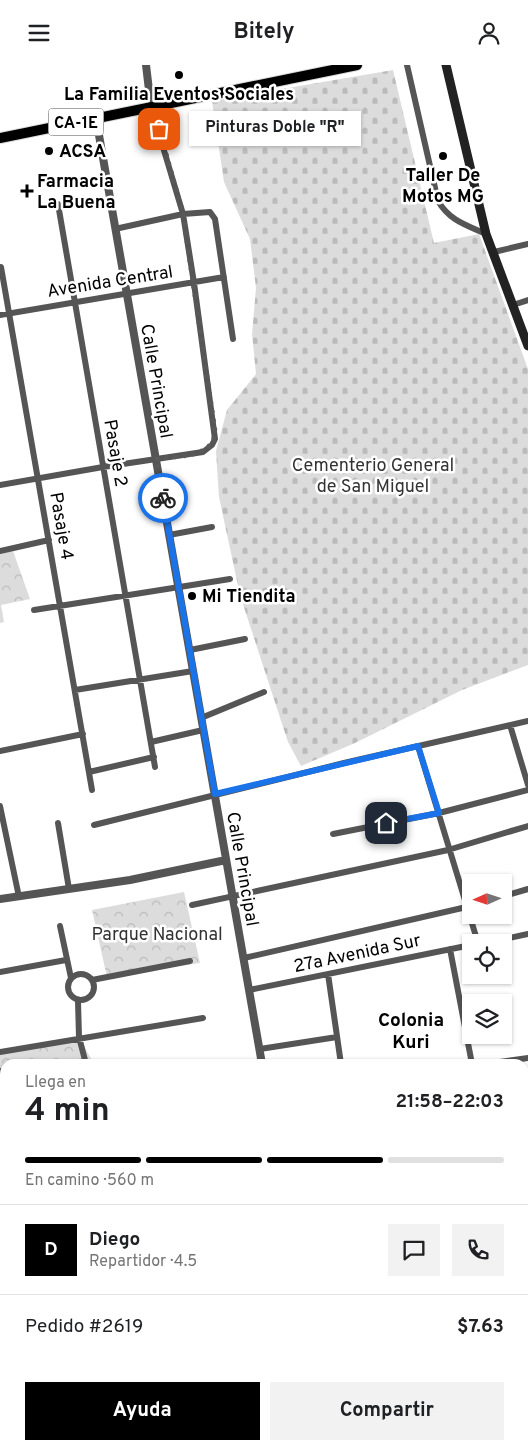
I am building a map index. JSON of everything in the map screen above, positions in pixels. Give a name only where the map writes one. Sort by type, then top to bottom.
[{"type":"highway","name":"CA-1E","points":[[308,71],[322,65]]},
{"type":"highway","name":"CA-1E","points":[[0,132],[151,104],[308,71],[357,65]]},
{"type":"highway","name":"CA-1E","points":[[0,138],[96,118],[151,104]]},
{"type":"main road","points":[[446,65],[486,234],[528,346]]},
{"type":"street","points":[[0,485],[203,452],[212,445],[215,431],[183,214],[151,104],[146,65]]},
{"type":"street","points":[[407,65],[438,201],[445,213],[454,220],[486,234]]},
{"type":"street","name":"Calle Principal","points":[[96,118],[261,1059]]},
{"type":"street","name":"Pasaje 2","points":[[58,204],[155,767]]},
{"type":"street","points":[[115,229],[183,214],[206,211],[213,215],[234,339]]},
{"type":"street","points":[[494,252],[528,245]]},
{"type":"street","name":"Pasaje 4","points":[[1,267],[92,790]]},
{"type":"street","name":"Avenida Central","points":[[0,315],[224,277]]},
{"type":"street","points":[[513,305],[528,300]]},
{"type":"street","points":[[169,535],[212,527]]},
{"type":"street","points":[[0,551],[49,540]]},
{"type":"street","points":[[34,610],[125,594],[230,579]]},
{"type":"street","points":[[190,650],[245,639]]},
{"type":"street","points":[[75,690],[140,678],[193,671]]},
{"type":"street","points":[[201,718],[264,692]]},
{"type":"street","points":[[94,825],[215,794],[528,721]]},
{"type":"street","points":[[510,725],[528,785]]},
{"type":"street","points":[[151,742],[203,729]]},
{"type":"street","points":[[0,751],[83,733]]},
{"type":"street","points":[[418,746],[439,813],[448,850],[462,887]]},
{"type":"street","points":[[89,772],[154,757]]},
{"type":"street","points":[[333,834],[439,813],[528,790]]},
{"type":"street","points":[[0,806],[19,897]]},
{"type":"street","points":[[58,823],[69,889]]},
{"type":"street","points":[[192,905],[448,850],[528,826]]},
{"type":"street","points":[[0,899],[69,889],[226,860]]},
{"type":"street","points":[[512,894],[528,889]]},
{"type":"street","points":[[244,958],[462,908]]},
{"type":"street","points":[[60,926],[71,978],[67,989],[69,994],[78,1001],[86,1000],[92,995],[94,987],[92,980],[86,975],[78,974],[71,978]]},
{"type":"street","points":[[512,937],[528,934]]},
{"type":"street","name":"27a Avenida Sur","points":[[249,990],[462,947]]},
{"type":"street","points":[[450,949],[471,1059]]},
{"type":"street","points":[[0,972],[66,960]]},
{"type":"street","points":[[92,980],[190,961]]},
{"type":"street","points":[[328,974],[340,1059]]},
{"type":"street","points":[[78,1001],[80,1037],[85,1059]]},
{"type":"street","points":[[0,1052],[80,1037],[202,1018]]},
{"type":"street","points":[[260,1049],[337,1037]]},
{"type":"green space","name":"Cementerio General de San Miguel","points":[[393,70],[434,243],[479,234],[528,369],[528,665],[462,690],[355,743],[301,766],[288,742],[240,595],[219,497],[216,451],[227,410],[256,374],[252,334],[256,288],[250,239],[224,182],[212,101]]},
{"type":"green space","points":[[13,551],[30,599],[1,605],[4,622],[0,623],[0,554]]},
{"type":"green space","name":"Parque Nacional","points":[[184,892],[200,963],[107,977],[92,910]]},
{"type":"green space","points":[[79,1037],[91,1059],[0,1059],[0,1052]]},
{"type":"way so far","points":[[159,129],[172,182],[183,214],[215,431],[215,439],[212,445],[203,452],[156,459],[163,498]]},
{"type":"place","name":"La Familia Eventos Sociales","points":[[179,75]]},
{"type":"place","name":"Pinturas Doble \"R\"","points":[[159,129]]},
{"type":"place","name":"ACSA","points":[[49,151]]},
{"type":"place","name":"Taller De Motos MG","points":[[443,156]]},
{"type":"place","name":"Farmacia La Buena","points":[[27,191]]},
{"type":"place","name":"Mi Tiendita","points":[[192,596]]},
{"type":"district","name":"Colonia Kuri","points":[[411,1030]]},
{"type":"route","points":[[163,498],[215,794],[418,746],[439,813],[386,823]]}]
